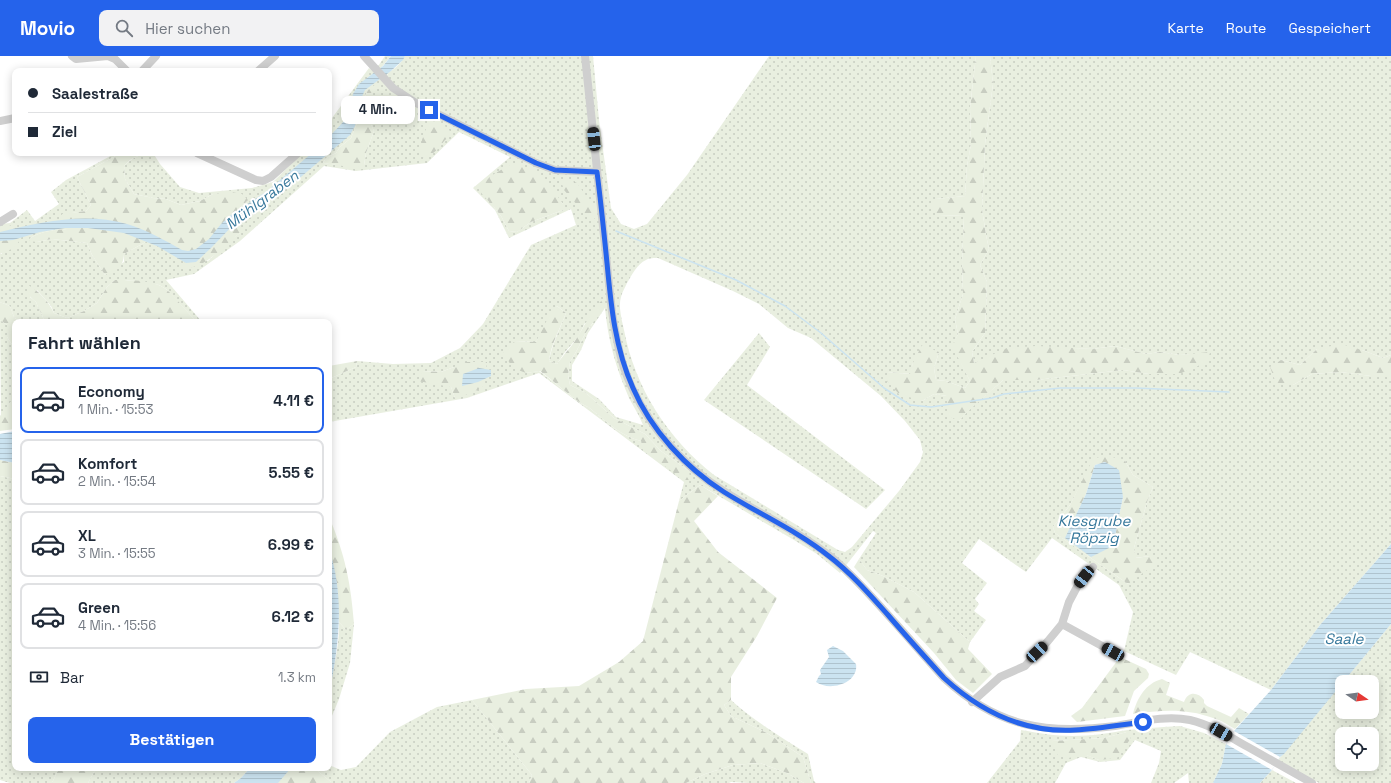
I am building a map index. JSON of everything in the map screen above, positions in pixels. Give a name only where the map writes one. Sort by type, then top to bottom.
[{"type":"street","points":[[72,56],[76,59],[108,56],[115,59],[124,68]]},
{"type":"street","points":[[145,68],[156,56]]},
{"type":"street","points":[[261,68],[275,56]]},
{"type":"street","points":[[364,56],[386,81],[400,93],[416,103],[536,163],[555,170],[597,172]]},
{"type":"street","points":[[585,56],[612,312],[617,341],[624,367],[633,389],[655,426],[678,455],[712,484],[810,542],[842,567],[871,596],[944,678],[972,702],[984,709],[1022,724],[1074,730],[1165,718],[1178,718],[1204,724],[1221,732],[1312,783]]},
{"type":"street","points":[[0,121],[12,119]]},
{"type":"street","points":[[204,156],[256,180],[263,181],[270,177],[294,156]]},
{"type":"street","points":[[0,222],[13,214]]},
{"type":"street","points":[[972,702],[1000,677],[1025,666],[1048,641],[1062,624],[1069,602],[1077,587],[1093,567]]},
{"type":"street","points":[[1062,624],[1113,652]]},
{"type":"green space","points":[[385,56],[391,56],[381,68],[388,75],[387,73],[397,66],[405,56],[593,56],[599,120],[611,208],[621,224],[634,229],[647,224],[687,175],[769,56],[976,56],[970,108],[971,144],[967,166],[965,196],[936,199],[939,215],[964,216],[962,262],[963,294],[955,319],[958,334],[953,346],[970,381],[965,388],[946,381],[936,380],[934,368],[939,352],[913,363],[911,374],[887,372],[922,401],[934,394],[947,396],[959,421],[1003,380],[1036,380],[1123,370],[1149,374],[1210,353],[1180,355],[1160,352],[1146,354],[1115,346],[1092,349],[1067,348],[990,357],[974,363],[972,352],[985,333],[987,282],[980,265],[989,249],[982,209],[985,144],[993,84],[990,56],[1391,56],[1391,355],[1383,358],[1362,350],[1317,349],[1300,365],[1281,360],[1293,385],[1312,374],[1340,372],[1371,376],[1391,376],[1391,544],[1320,625],[1271,690],[1190,652],[1176,675],[1124,651],[1133,612],[1119,585],[1052,538],[1026,572],[979,539],[962,563],[987,583],[975,599],[979,604],[974,611],[986,620],[970,642],[914,592],[883,576],[867,570],[859,559],[876,533],[873,531],[840,573],[817,554],[700,485],[679,501],[684,482],[539,373],[467,398],[332,421],[332,378],[356,367],[357,361],[393,364],[431,363],[460,348],[483,324],[531,245],[576,225],[571,209],[509,238],[495,210],[473,188],[510,157],[459,132],[427,163],[356,171],[324,166],[240,241],[194,274],[166,280],[199,319],[194,319],[166,289],[159,285],[130,280],[115,280],[107,287],[97,303],[84,311],[67,318],[54,313],[51,306],[37,290],[30,297],[36,302],[44,319],[16,319],[10,306],[0,302],[0,254],[2,254],[0,224],[10,223],[27,210],[35,221],[59,204],[51,192],[66,180],[110,156],[116,156],[77,177],[91,205],[86,211],[72,213],[67,229],[44,232],[30,238],[37,242],[52,239],[87,243],[92,255],[105,275],[124,262],[124,254],[151,239],[208,261],[229,241],[240,233],[233,216],[247,201],[213,194],[200,201],[181,205],[166,199],[134,194],[125,179],[124,166],[137,156],[155,156],[180,187],[199,193],[252,188],[273,182],[299,156],[330,156],[326,158],[323,163],[339,165],[364,165],[366,153],[374,131],[367,113],[366,103],[368,98],[377,88],[368,90],[361,104],[357,123],[351,138],[332,155],[332,118],[369,68],[374,72]],"holes":[[[556,196],[563,204],[563,210],[531,222],[517,232],[509,231],[501,216],[493,206]],[[658,258],[759,304],[788,328],[811,338],[881,396],[905,421],[920,440],[923,452],[920,462],[899,491],[852,547],[845,552],[838,550],[714,475],[697,461],[682,445],[668,429],[656,411],[636,372],[621,318],[620,305],[623,292],[635,270],[643,262],[649,259]],[[557,306],[566,313],[554,343],[549,361],[557,364],[578,337],[585,323],[593,323],[585,334],[570,362],[568,375],[570,385],[586,393],[614,418],[645,434],[661,451],[689,471],[666,466],[645,450],[641,441],[627,436],[615,428],[539,371],[526,373],[515,341],[536,342]],[[605,308],[610,343],[616,365],[629,398],[643,425],[616,417],[599,399],[572,381],[572,365],[581,350],[588,333]],[[454,367],[455,398],[451,387],[422,371],[441,372]],[[1094,459],[1125,461],[1133,475],[1153,487],[1147,502],[1134,548],[1135,558],[1150,556],[1128,584],[1055,533],[1053,527],[1070,505]]]},
{"type":"green space","points":[[976,56],[990,56],[993,84],[985,144],[982,209],[989,249],[980,265],[987,282],[985,333],[972,352],[974,363],[1007,348],[1036,346],[1092,349],[1115,346],[1146,354],[1160,352],[1180,355],[1210,352],[1207,362],[1179,374],[1149,374],[1123,370],[1036,380],[1003,380],[959,421],[947,415],[947,396],[934,394],[922,401],[899,394],[887,381],[887,372],[910,374],[913,363],[922,345],[939,352],[934,368],[936,380],[946,381],[965,388],[970,381],[952,346],[958,334],[955,319],[963,294],[962,262],[964,216],[939,215],[931,209],[936,199],[965,196],[967,166],[971,144],[970,108]]},
{"type":"green space","points":[[376,84],[378,88],[369,98],[366,108],[374,131],[366,153],[364,165],[356,168],[323,163],[326,158],[336,153],[340,147],[351,138],[357,123],[361,104],[368,90]]},
{"type":"green space","points":[[434,121],[446,127],[453,134],[445,140],[437,150],[425,159],[419,152],[422,139],[428,126]]},
{"type":"green space","points":[[116,156],[138,156],[130,160],[124,166],[125,179],[134,194],[166,199],[181,205],[200,201],[213,194],[231,192],[242,194],[248,200],[233,216],[240,225],[240,233],[215,255],[201,264],[184,269],[184,256],[151,239],[124,254],[119,268],[105,275],[92,255],[87,243],[52,239],[37,242],[29,241],[30,238],[44,232],[67,229],[63,221],[62,214],[86,211],[91,205],[77,177]]},
{"type":"green space","points":[[513,163],[531,169],[546,180],[563,204],[563,210],[531,222],[517,232],[509,231],[501,216],[482,194],[480,185],[494,174]]},
{"type":"green space","points":[[565,178],[577,183],[596,210],[597,215],[592,222],[564,190],[561,181]]},
{"type":"green space","points":[[9,225],[16,228],[20,240],[14,248],[0,254],[0,226]]},
{"type":"green space","points":[[115,280],[142,281],[156,284],[167,290],[194,319],[44,319],[36,302],[28,291],[28,285],[43,297],[54,313],[67,318],[84,311],[97,303],[107,287]]},
{"type":"green space","points":[[603,299],[606,304],[585,334],[570,362],[568,375],[570,385],[586,393],[614,418],[645,434],[661,451],[689,471],[690,480],[683,480],[644,450],[641,441],[627,436],[615,428],[540,371],[526,373],[513,368],[503,353],[515,341],[536,342],[551,312],[557,306],[566,313],[550,355],[549,361],[557,364],[574,343],[592,312]]},
{"type":"green space","points":[[0,302],[10,306],[16,319],[12,319],[12,344],[7,337],[7,325],[0,320]]},
{"type":"green space","points":[[0,320],[7,325],[7,337],[12,344],[12,400],[1,416]]},
{"type":"green space","points":[[759,333],[770,347],[747,385],[885,490],[866,509],[704,400]]},
{"type":"green space","points":[[1341,344],[1383,358],[1391,355],[1391,376],[1371,376],[1340,372],[1312,374],[1293,385],[1276,383],[1270,367],[1281,360],[1300,365],[1317,349]]},
{"type":"green space","points":[[357,361],[356,367],[332,378],[332,365]]},
{"type":"green space","points":[[467,362],[487,362],[484,386],[472,393],[455,398],[451,387],[418,381],[422,371],[441,372]]},
{"type":"green space","points":[[12,400],[12,429],[0,431],[0,416]]},
{"type":"green space","points":[[1106,455],[1125,461],[1133,475],[1153,487],[1147,502],[1134,548],[1136,558],[1150,556],[1158,562],[1128,584],[1055,533],[1053,527],[1070,505],[1093,459]],"holes":[[[1105,462],[1123,497],[1113,546],[1073,522],[1086,494],[1095,465]]]},
{"type":"green space","points":[[0,460],[12,462],[12,478],[0,476]]},
{"type":"green space","points":[[0,476],[12,478],[12,771],[58,771],[52,783],[10,783],[0,780]]},
{"type":"green space","points":[[700,485],[718,496],[694,521],[718,552],[777,598],[757,636],[731,677],[731,700],[724,705],[731,716],[767,733],[803,757],[811,783],[804,783],[787,773],[760,763],[733,765],[705,774],[686,783],[529,783],[532,775],[472,700],[526,689],[579,686],[619,662],[643,641],[679,501]]},
{"type":"green space","points":[[332,524],[343,557],[351,596],[354,624],[346,630],[339,622],[337,585],[332,562]]},
{"type":"green space","points":[[859,559],[867,570],[883,576],[914,592],[970,642],[968,649],[992,674],[973,693],[956,680],[934,653],[854,567]]},
{"type":"green space","points":[[339,622],[346,630],[354,624],[350,663],[339,699],[332,716],[332,676]]},
{"type":"green space","points":[[1391,624],[1391,783],[1319,783],[1278,760],[1335,691],[1335,719],[1379,719],[1379,675],[1349,675]]},
{"type":"green space","points":[[1120,657],[1146,669],[1149,674],[1148,678],[1134,691],[1125,716],[1077,722],[1071,716],[1082,708]]},
{"type":"green space","points":[[1162,679],[1170,683],[1166,695],[1184,702],[1191,694],[1196,694],[1202,697],[1207,706],[1231,717],[1239,708],[1249,714],[1235,729],[1219,720],[1183,711],[1133,714],[1137,702],[1143,692],[1151,684]]},
{"type":"green space","points":[[472,700],[532,775],[529,783],[331,783],[318,771],[332,771],[332,766],[341,770],[356,767],[390,732],[437,707]]},
{"type":"green space","points":[[731,700],[758,722],[808,754],[814,781],[816,783],[811,783],[803,757],[767,733],[731,716],[724,705]]},
{"type":"green space","points":[[1180,726],[1204,733],[1226,744],[1222,764],[1213,783],[1189,783],[1188,773],[1174,783],[1151,783],[1159,763],[1161,751],[1135,740],[1120,760],[1100,762],[1081,757],[1066,763],[1055,783],[987,783],[1020,741],[1021,730],[1053,735],[1080,736],[1134,729]],"holes":[[[1127,732],[1099,760],[1052,741],[1104,738]]]},
{"type":"green space","points":[[1127,732],[1131,738],[1117,758],[1099,760],[1086,755],[1068,758],[1058,756],[1052,741],[1104,738]]},
{"type":"green space","points":[[760,763],[787,773],[804,783],[686,783],[705,774],[733,765]]},
{"type":"green space","points":[[1272,770],[1296,783],[1260,783]]},
{"type":"green space","points":[[58,771],[94,771],[88,783],[52,783]]},
{"type":"green space","points":[[94,771],[247,771],[234,783],[88,783]]},
{"type":"green space","points":[[287,771],[318,771],[331,782],[331,783],[277,783]]},
{"type":"water","points":[[391,56],[405,56],[403,60],[391,71],[365,90],[360,101],[355,126],[350,135],[332,150],[332,134],[345,120],[349,113],[353,94],[359,84],[383,66]]},
{"type":"water","name":"Mühlgraben","points":[[308,156],[325,156],[288,188],[239,219],[196,262],[186,263],[157,246],[124,233],[88,228],[65,228],[40,232],[13,240],[0,241],[0,232],[16,228],[63,220],[95,219],[111,220],[134,226],[182,250],[188,251],[196,249],[209,239],[221,224],[231,215],[267,191]]},
{"type":"water","points":[[479,368],[491,370],[491,376],[478,382],[462,386],[463,374]]},
{"type":"water","points":[[12,432],[12,462],[0,460],[0,434]]},
{"type":"water","name":"Kiesgrube Röpzig","points":[[1105,462],[1119,470],[1123,497],[1113,546],[1091,557],[1065,538],[1086,494],[1095,465]]},
{"type":"water","name":"Saale","points":[[1391,544],[1391,624],[1349,675],[1335,675],[1335,692],[1260,783],[1213,783],[1222,764],[1226,744],[1234,731],[1271,690],[1320,625]]},
{"type":"water","points":[[332,560],[339,603],[338,639],[332,676]]},
{"type":"water","points":[[833,646],[843,651],[856,664],[856,671],[848,681],[842,684],[836,686],[822,685],[816,682],[821,674],[820,670],[829,657],[827,650]]},
{"type":"water","points":[[247,771],[288,771],[278,783],[234,783]]},
{"type":"pier","points":[[1234,731],[1280,757],[1272,770],[1226,744]]},
{"type":"waterway","points":[[616,231],[736,280],[785,306],[821,333],[884,388],[910,405],[931,407],[992,398],[1004,394],[1060,388],[1136,388],[1229,392]]},
{"type":"route","points":[[429,110],[536,163],[555,170],[597,172],[612,312],[617,341],[624,367],[633,389],[655,426],[678,455],[698,473],[725,493],[810,542],[831,557],[871,596],[944,678],[972,702],[984,709],[1022,724],[1055,729],[1074,730],[1143,722]]}]
